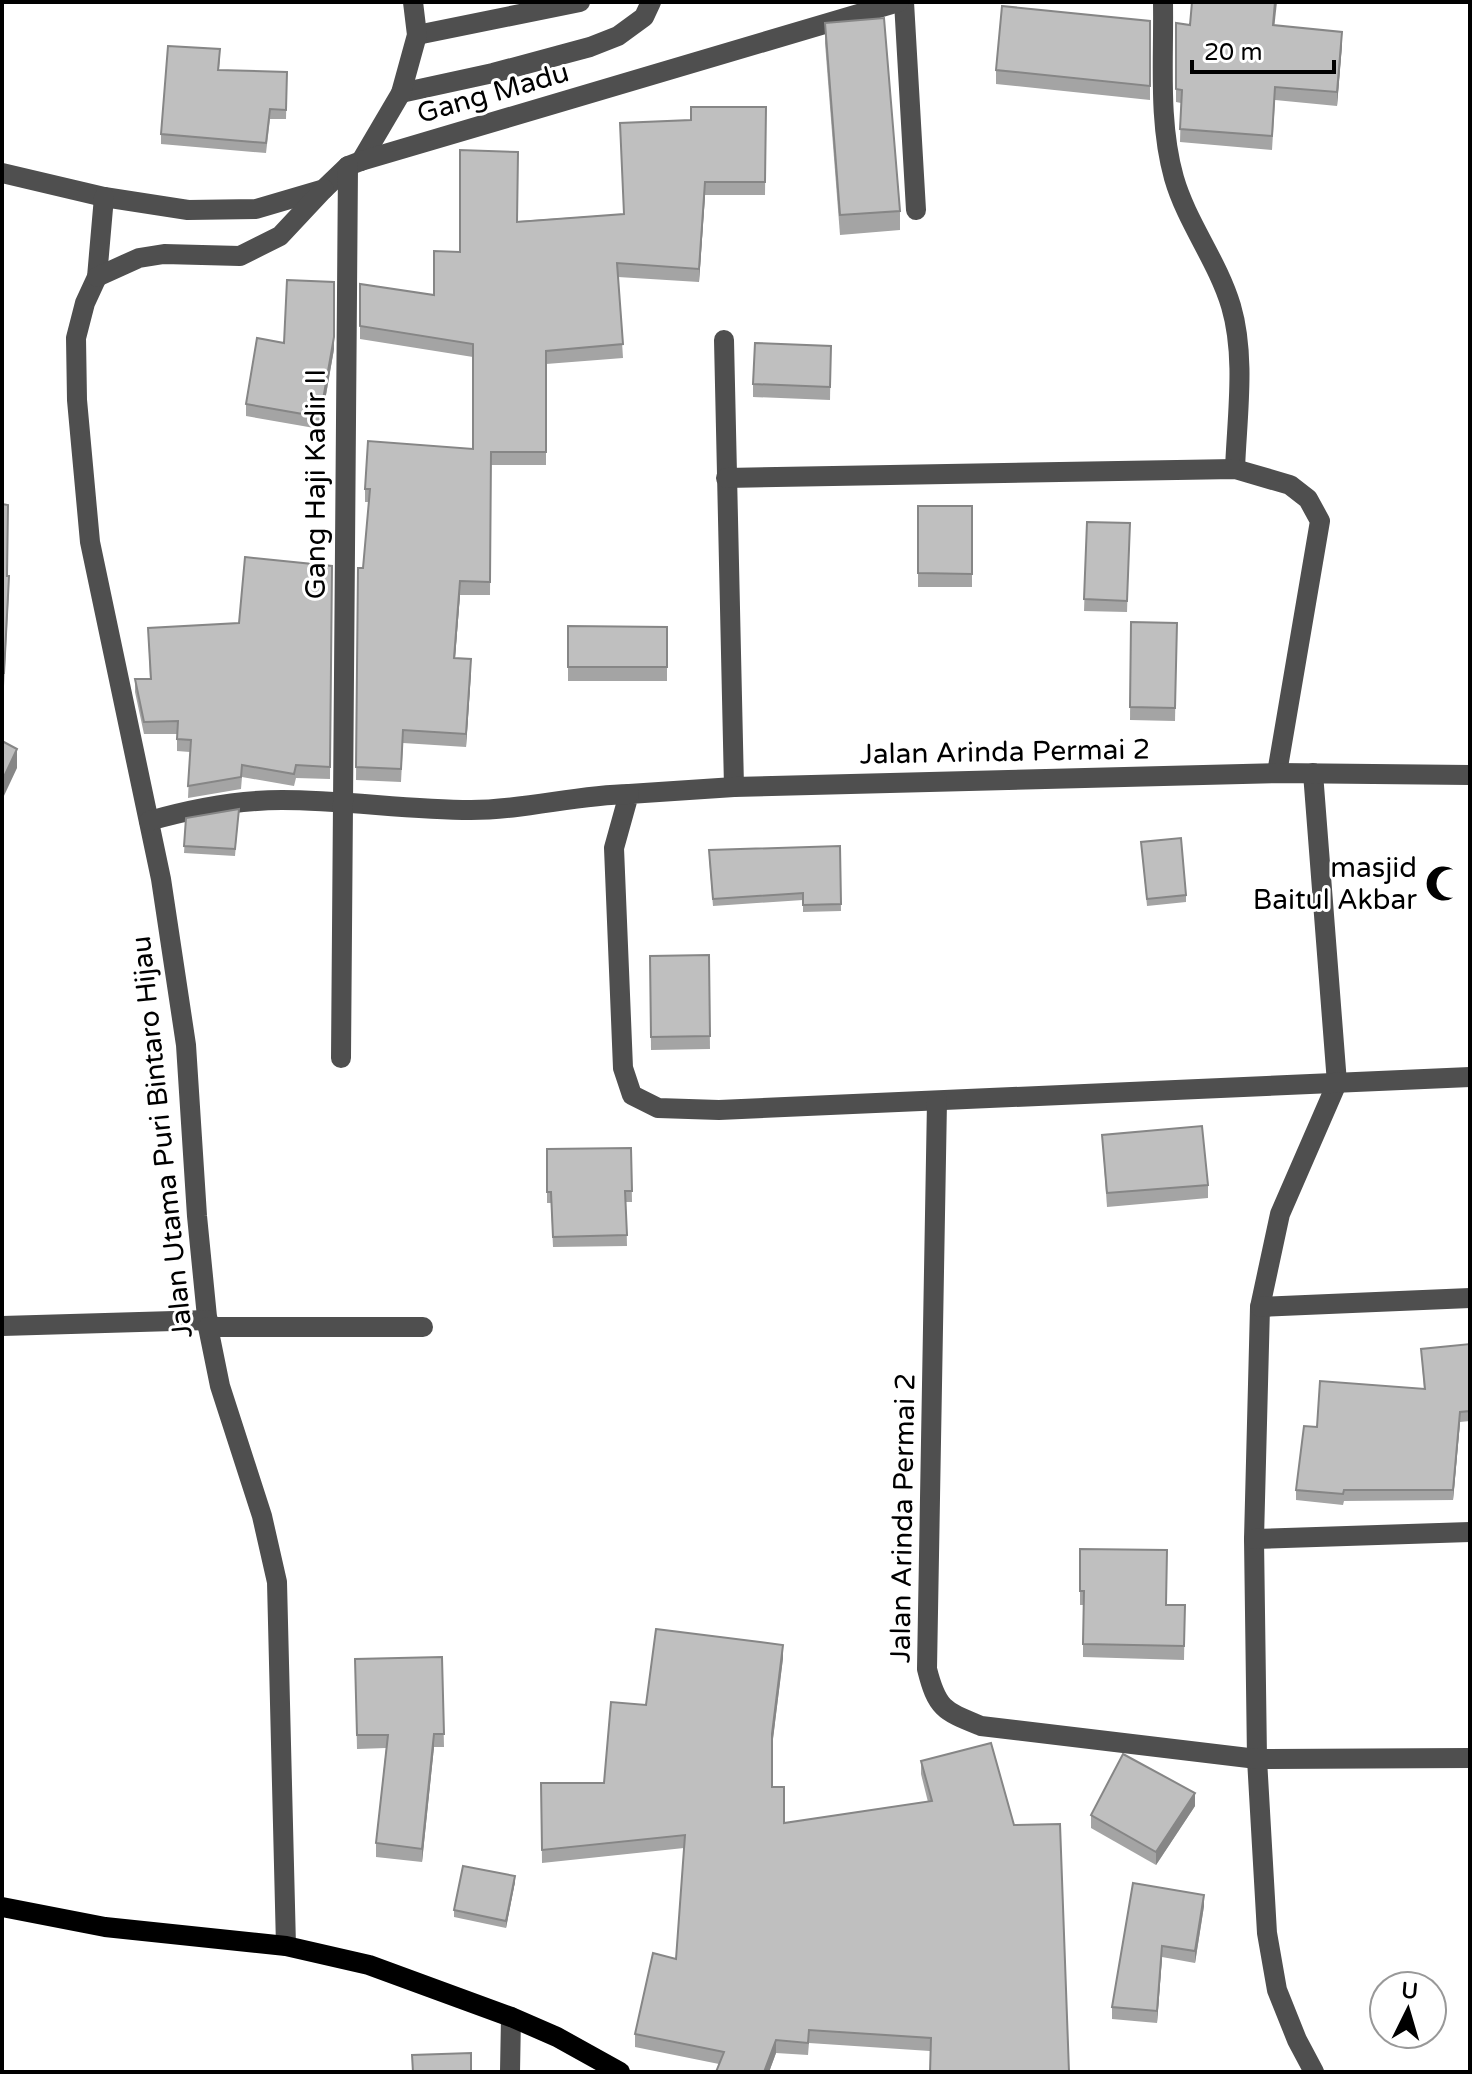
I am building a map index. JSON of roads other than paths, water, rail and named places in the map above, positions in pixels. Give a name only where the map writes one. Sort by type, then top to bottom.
[{"type":"main road","points":[[2,1907],[105,1927],[286,1946],[369,1965],[511,2017],[557,2037],[620,2072]]},
{"type":"street","points":[[354,164],[401,93],[417,35],[413,2]]},
{"type":"street","points":[[417,35],[580,2]]},
{"type":"street","points":[[401,93],[590,47],[618,36],[644,17],[651,2]]},
{"type":"street","points":[[902,2],[916,210]]},
{"type":"street","name":"Gang Madu","points":[[2,173],[104,197],[188,210],[256,209],[324,189],[354,164],[902,2]]},
{"type":"street","points":[[1163,2],[1164,134],[1185,210],[1217,269],[1231,305],[1237,332],[1235,469]]},
{"type":"street","name":"Gang Haji Kadir II","points":[[341,1058],[342,802],[354,164]]},
{"type":"street","points":[[97,277],[139,258],[164,254],[240,256],[280,236],[324,189]]},
{"type":"street","name":"Jalan Utama Puri Bintaro Hijau","points":[[104,197],[97,277],[85,303],[76,338],[77,400],[90,542],[161,879],[186,1045],[197,1216],[208,1324],[220,1386],[262,1516],[277,1582],[286,1946]]},
{"type":"street","points":[[724,340],[734,787]]},
{"type":"street","points":[[726,478],[1235,469],[1290,485],[1308,499],[1320,521],[1277,773]]},
{"type":"street","name":"Jalan Arinda Permai 2","points":[[149,821],[186,811],[278,800],[469,810],[509,809],[593,795],[734,787],[1277,773],[1470,775]]},
{"type":"street","points":[[1313,773],[1337,1083],[1280,1214],[1260,1307],[1254,1539],[1257,1759],[1267,1933],[1277,1990],[1314,2072]]},
{"type":"street","points":[[629,794],[614,848],[623,1068],[632,1095],[658,1108],[704,1110],[1470,1077]]},
{"type":"street","name":"Jalan Arinda Permai 2","points":[[937,1101],[927,1669],[933,1694],[947,1712],[981,1726],[1257,1759],[1470,1758]]},
{"type":"street","points":[[1260,1307],[1470,1298]]},
{"type":"street","points":[[2,1326],[208,1324],[423,1327]]},
{"type":"street","points":[[1254,1539],[1470,1532]]},
{"type":"street","points":[[510,2072],[511,2017]]},
{"type":"place","name":"masjid Baitul Akbar","points":[[1443,884]]}]
